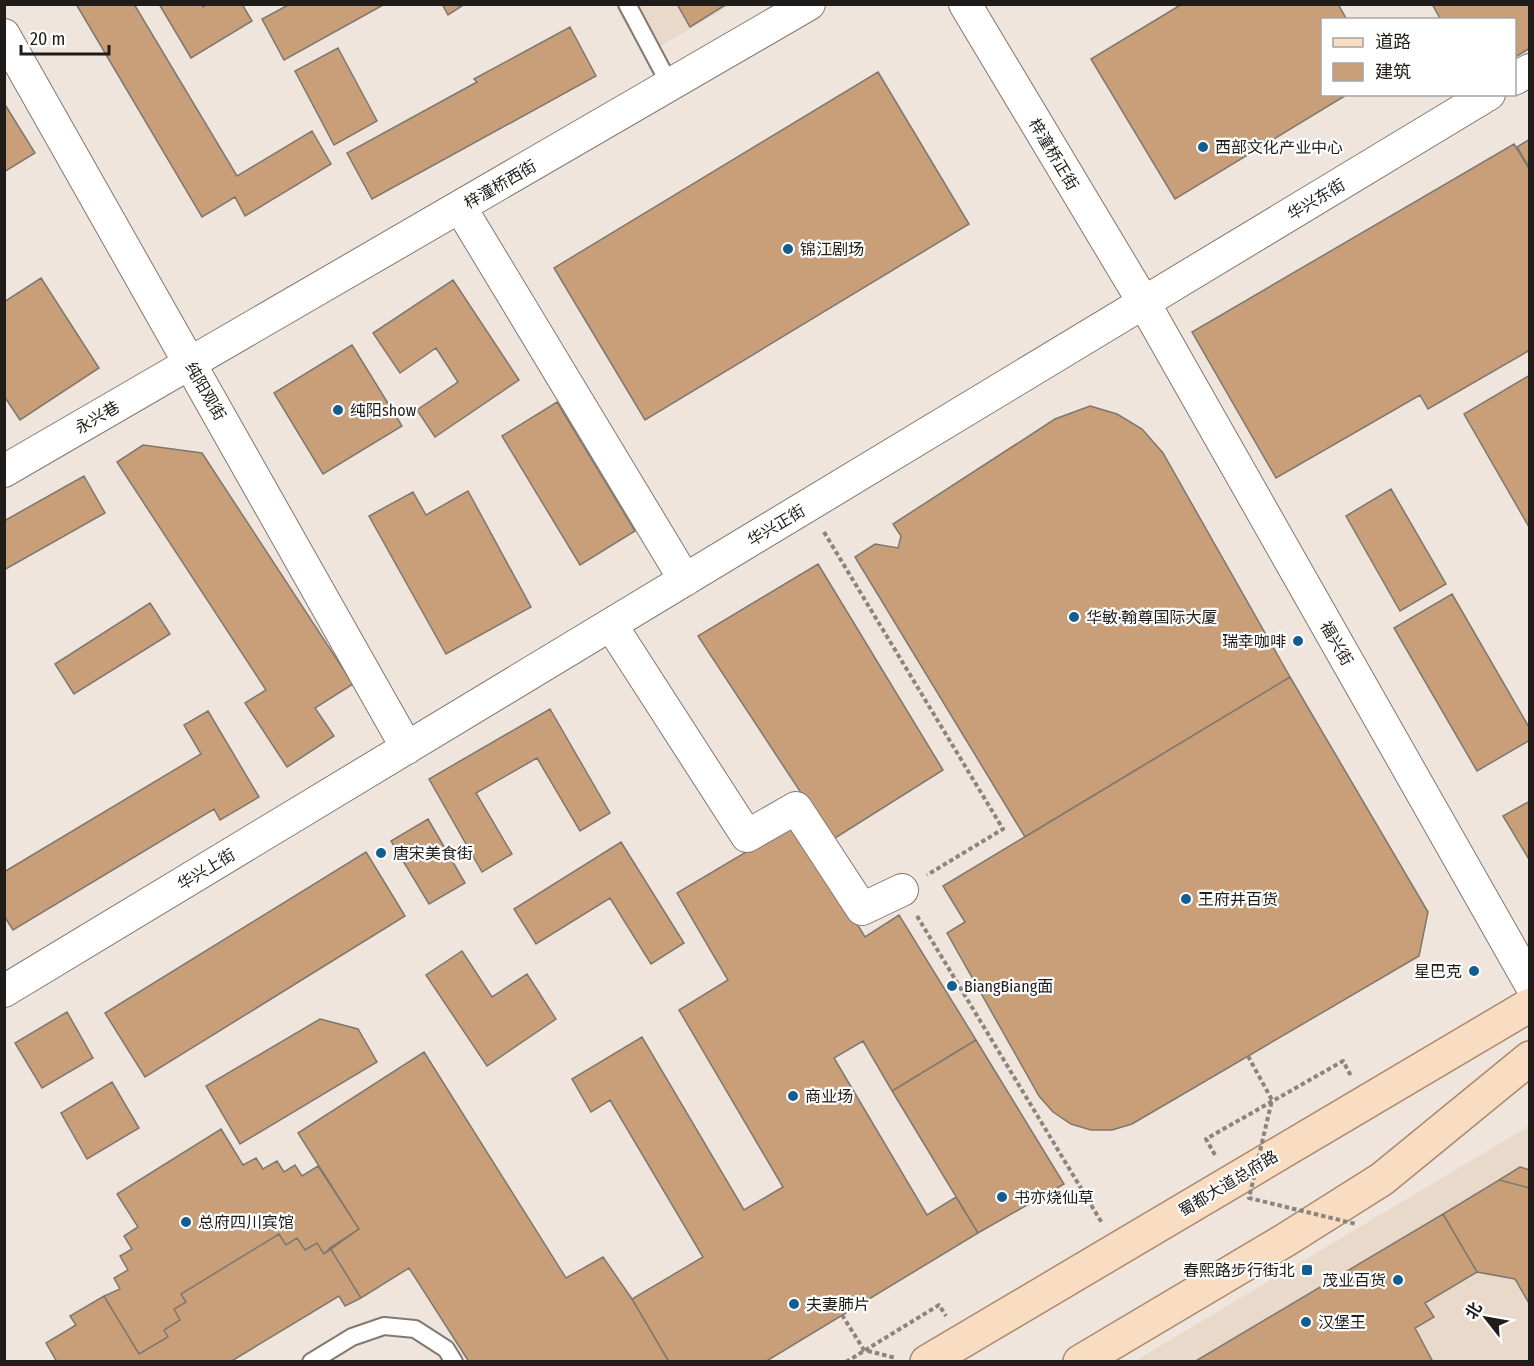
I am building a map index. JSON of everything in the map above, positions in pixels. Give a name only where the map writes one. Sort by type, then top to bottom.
[{"type":"main road","name":"蜀都大道总府路","points":[[912,1360],[1118,1248],[1530,1005]]},
{"type":"main road","points":[[1099,1357],[1382,1179],[1530,1058]]},
{"type":"street","name":"梓潼桥西街","points":[[190,363],[809,4]]},
{"type":"street","name":"梓潼桥正街","points":[[965,4],[1144,303]]},
{"type":"street","name":"纯阳观街","points":[[4,35],[407,748]]},
{"type":"street","points":[[1516,78],[1530,70]]},
{"type":"street","name":"华兴东街","points":[[1144,303],[1486,96]]},
{"type":"street","points":[[460,207],[685,580]]},
{"type":"street","name":"华兴正街","points":[[407,748],[1144,303]]},
{"type":"street","name":"福兴街","points":[[1144,303],[1530,983]]},
{"type":"street","name":"永兴巷","points":[[4,471],[190,363]]},
{"type":"street","points":[[611,625],[747,836],[796,808],[862,909],[902,890]]},
{"type":"street","name":"华兴上街","points":[[4,991],[407,748]]},
{"type":"lane","points":[[627,4],[670,85]]},
{"type":"lane","points":[[311,1362],[352,1337],[384,1326],[415,1329],[446,1349],[454,1362]]},
{"type":"path","points":[[807,506],[1004,829],[902,890],[1118,1248]]},
{"type":"path","points":[[1248,1056],[1272,1100],[1249,1198],[1356,1224]]},
{"type":"path","points":[[1206,1139],[1343,1061]]},
{"type":"path","points":[[846,1362],[939,1305]]},
{"type":"path","points":[[842,1315],[864,1350],[912,1360]]},
{"type":"shaded area","points":[[614,5],[731,5],[644,56]]},
{"type":"shaded area","points":[[1529,1126],[1529,1361],[1135,1361]]},
{"type":"building","points":[[76,4],[134,4],[237,176],[312,131],[331,164],[245,216],[235,197],[202,217]]},
{"type":"building","points":[[159,4],[202,4],[203,7],[207,4],[242,4],[252,21],[191,58]]},
{"type":"building","points":[[290,4],[385,4],[284,60],[262,19]]},
{"type":"building","points":[[442,4],[465,4],[448,15]]},
{"type":"building","points":[[677,4],[727,4],[690,27]]},
{"type":"building","name":"西部文化产业中心","points":[[1182,4],[1338,4],[1346,18],[1321,18],[1321,96],[1345,96],[1175,199],[1091,59]]},
{"type":"building","points":[[1432,4],[1530,4],[1530,48],[1516,57],[1516,18],[1440,18]]},
{"type":"building","points":[[570,27],[596,76],[372,199],[347,153],[477,82],[474,79]]},
{"type":"building","points":[[338,48],[377,121],[334,145],[295,71]]},
{"type":"building","points":[[878,72],[969,224],[645,420],[554,268]]},
{"type":"building","points":[[4,103],[35,153],[4,172]]},
{"type":"building","points":[[1530,139],[1530,169],[1517,147]]},
{"type":"building","points":[[1514,144],[1530,170],[1530,350],[1428,409],[1420,395],[1276,478],[1192,332]]},
{"type":"building","points":[[41,278],[99,368],[20,420],[4,396],[4,302]]},
{"type":"building","points":[[453,280],[519,380],[435,437],[417,410],[458,382],[436,348],[400,373],[373,333]]},
{"type":"building","name":"纯阳show","points":[[352,345],[402,426],[323,474],[274,393]]},
{"type":"building","points":[[1530,375],[1530,527],[1529,527],[1464,414]]},
{"type":"building","points":[[557,402],[635,531],[580,565],[502,436]]},
{"type":"building","name":"华敏·翰尊国际大厦","points":[[1090,406],[1117,414],[1142,429],[1163,453],[1290,677],[1025,837],[855,557],[875,544],[898,548],[901,536],[893,524],[1055,419]]},
{"type":"building","points":[[143,445],[202,453],[353,684],[315,708],[334,736],[287,767],[245,703],[266,690],[117,462]]},
{"type":"building","points":[[84,476],[105,513],[4,570],[4,521]]},
{"type":"building","points":[[1391,489],[1446,584],[1400,611],[1346,516]]},
{"type":"building","points":[[468,491],[531,607],[446,654],[369,516],[413,492],[426,515]]},
{"type":"building","points":[[818,564],[943,770],[832,840],[698,636]]},
{"type":"building","points":[[1452,594],[1530,729],[1530,740],[1477,771],[1394,628]]},
{"type":"building","points":[[150,603],[170,634],[74,694],[55,664]]},
{"type":"building","name":"王府井百货","points":[[1290,677],[1428,912],[1419,956],[1132,1124],[1112,1130],[1091,1130],[1071,1124],[1053,1112],[1039,1096],[947,933],[965,922],[943,886]]},
{"type":"building","points":[[550,709],[610,813],[580,831],[537,758],[476,793],[512,854],[482,872],[429,779]]},
{"type":"building","points":[[208,711],[259,797],[220,820],[214,809],[13,930],[4,916],[4,872],[201,754],[184,725]]},
{"type":"building","points":[[1530,801],[1530,861],[1503,816]]},
{"type":"building","points":[[428,819],[465,883],[429,904],[391,841]]},
{"type":"building","name":"商业场","points":[[795,823],[865,937],[899,915],[976,1040],[892,1091],[863,1041],[834,1058],[927,1215],[956,1197],[978,1233],[765,1362],[669,1362],[632,1299],[703,1257],[610,1100],[591,1112],[572,1079],[642,1037],[744,1210],[783,1187],[679,1010],[728,980],[677,893]]},
{"type":"building","points":[[621,842],[684,943],[651,964],[610,898],[536,944],[514,909]]},
{"type":"building","points":[[366,852],[405,916],[145,1077],[105,1013]]},
{"type":"building","points":[[462,951],[492,997],[527,974],[556,1019],[487,1066],[426,975]]},
{"type":"building","points":[[67,1012],[93,1058],[42,1088],[15,1043]]},
{"type":"building","points":[[320,1019],[358,1029],[377,1062],[240,1144],[206,1086]]},
{"type":"building","points":[[976,1040],[1064,1184],[978,1233],[892,1091]]},
{"type":"building","points":[[424,1052],[566,1278],[603,1257],[632,1299],[669,1362],[469,1362],[409,1268],[361,1298],[330,1248],[359,1229],[298,1133]]},
{"type":"building","points":[[112,1082],[139,1128],[87,1159],[61,1113]]},
{"type":"building","points":[[221,1129],[243,1165],[256,1158],[263,1169],[277,1161],[284,1172],[295,1165],[302,1176],[318,1166],[359,1229],[324,1254],[317,1243],[305,1250],[297,1238],[286,1245],[279,1234],[181,1294],[186,1302],[174,1309],[180,1320],[164,1330],[168,1337],[139,1354],[104,1296],[120,1289],[114,1278],[128,1270],[120,1256],[132,1249],[124,1236],[138,1227],[117,1194]]},
{"type":"building","points":[[1520,1167],[1530,1170],[1530,1188],[1499,1180]]},
{"type":"building","points":[[1499,1180],[1530,1188],[1530,1305],[1515,1279],[1477,1272],[1443,1214]]},
{"type":"building","name":"茂业百货","points":[[1443,1214],[1477,1272],[1425,1303],[1434,1317],[1415,1328],[1433,1362],[1194,1362]]},
{"type":"building","points":[[279,1234],[286,1245],[297,1238],[305,1250],[317,1243],[324,1254],[330,1248],[361,1298],[345,1306],[339,1296],[230,1362],[57,1362],[46,1343],[76,1325],[70,1316],[104,1296],[139,1354],[168,1337],[164,1330],[180,1320],[174,1309],[186,1302],[181,1294]]},
{"type":"place","name":"西部文化产业中心","points":[[1203,147]]},
{"type":"place","name":"锦江剧场","points":[[788,249]]},
{"type":"place","name":"纯阳show","points":[[338,410]]},
{"type":"place","name":"华敏·翰尊国际大厦","points":[[1074,617]]},
{"type":"place","name":"瑞幸咖啡","points":[[1298,641]]},
{"type":"place","name":"唐宋美食街","points":[[381,853]]},
{"type":"place","name":"王府井百货","points":[[1186,899]]},
{"type":"place","name":"星巴克","points":[[1474,971]]},
{"type":"place","name":"BiangBiang面","points":[[952,986]]},
{"type":"place","name":"商业场","points":[[793,1096]]},
{"type":"place","name":"书亦烧仙草","points":[[1002,1197]]},
{"type":"place","name":"总府四川宾馆","points":[[186,1222]]},
{"type":"place","name":"春熙路步行街北","points":[[1307,1270]]},
{"type":"place","name":"茂业百货","points":[[1398,1280]]},
{"type":"place","name":"夫妻肺片","points":[[794,1304]]},
{"type":"place","name":"汉堡王","points":[[1306,1322]]}]
